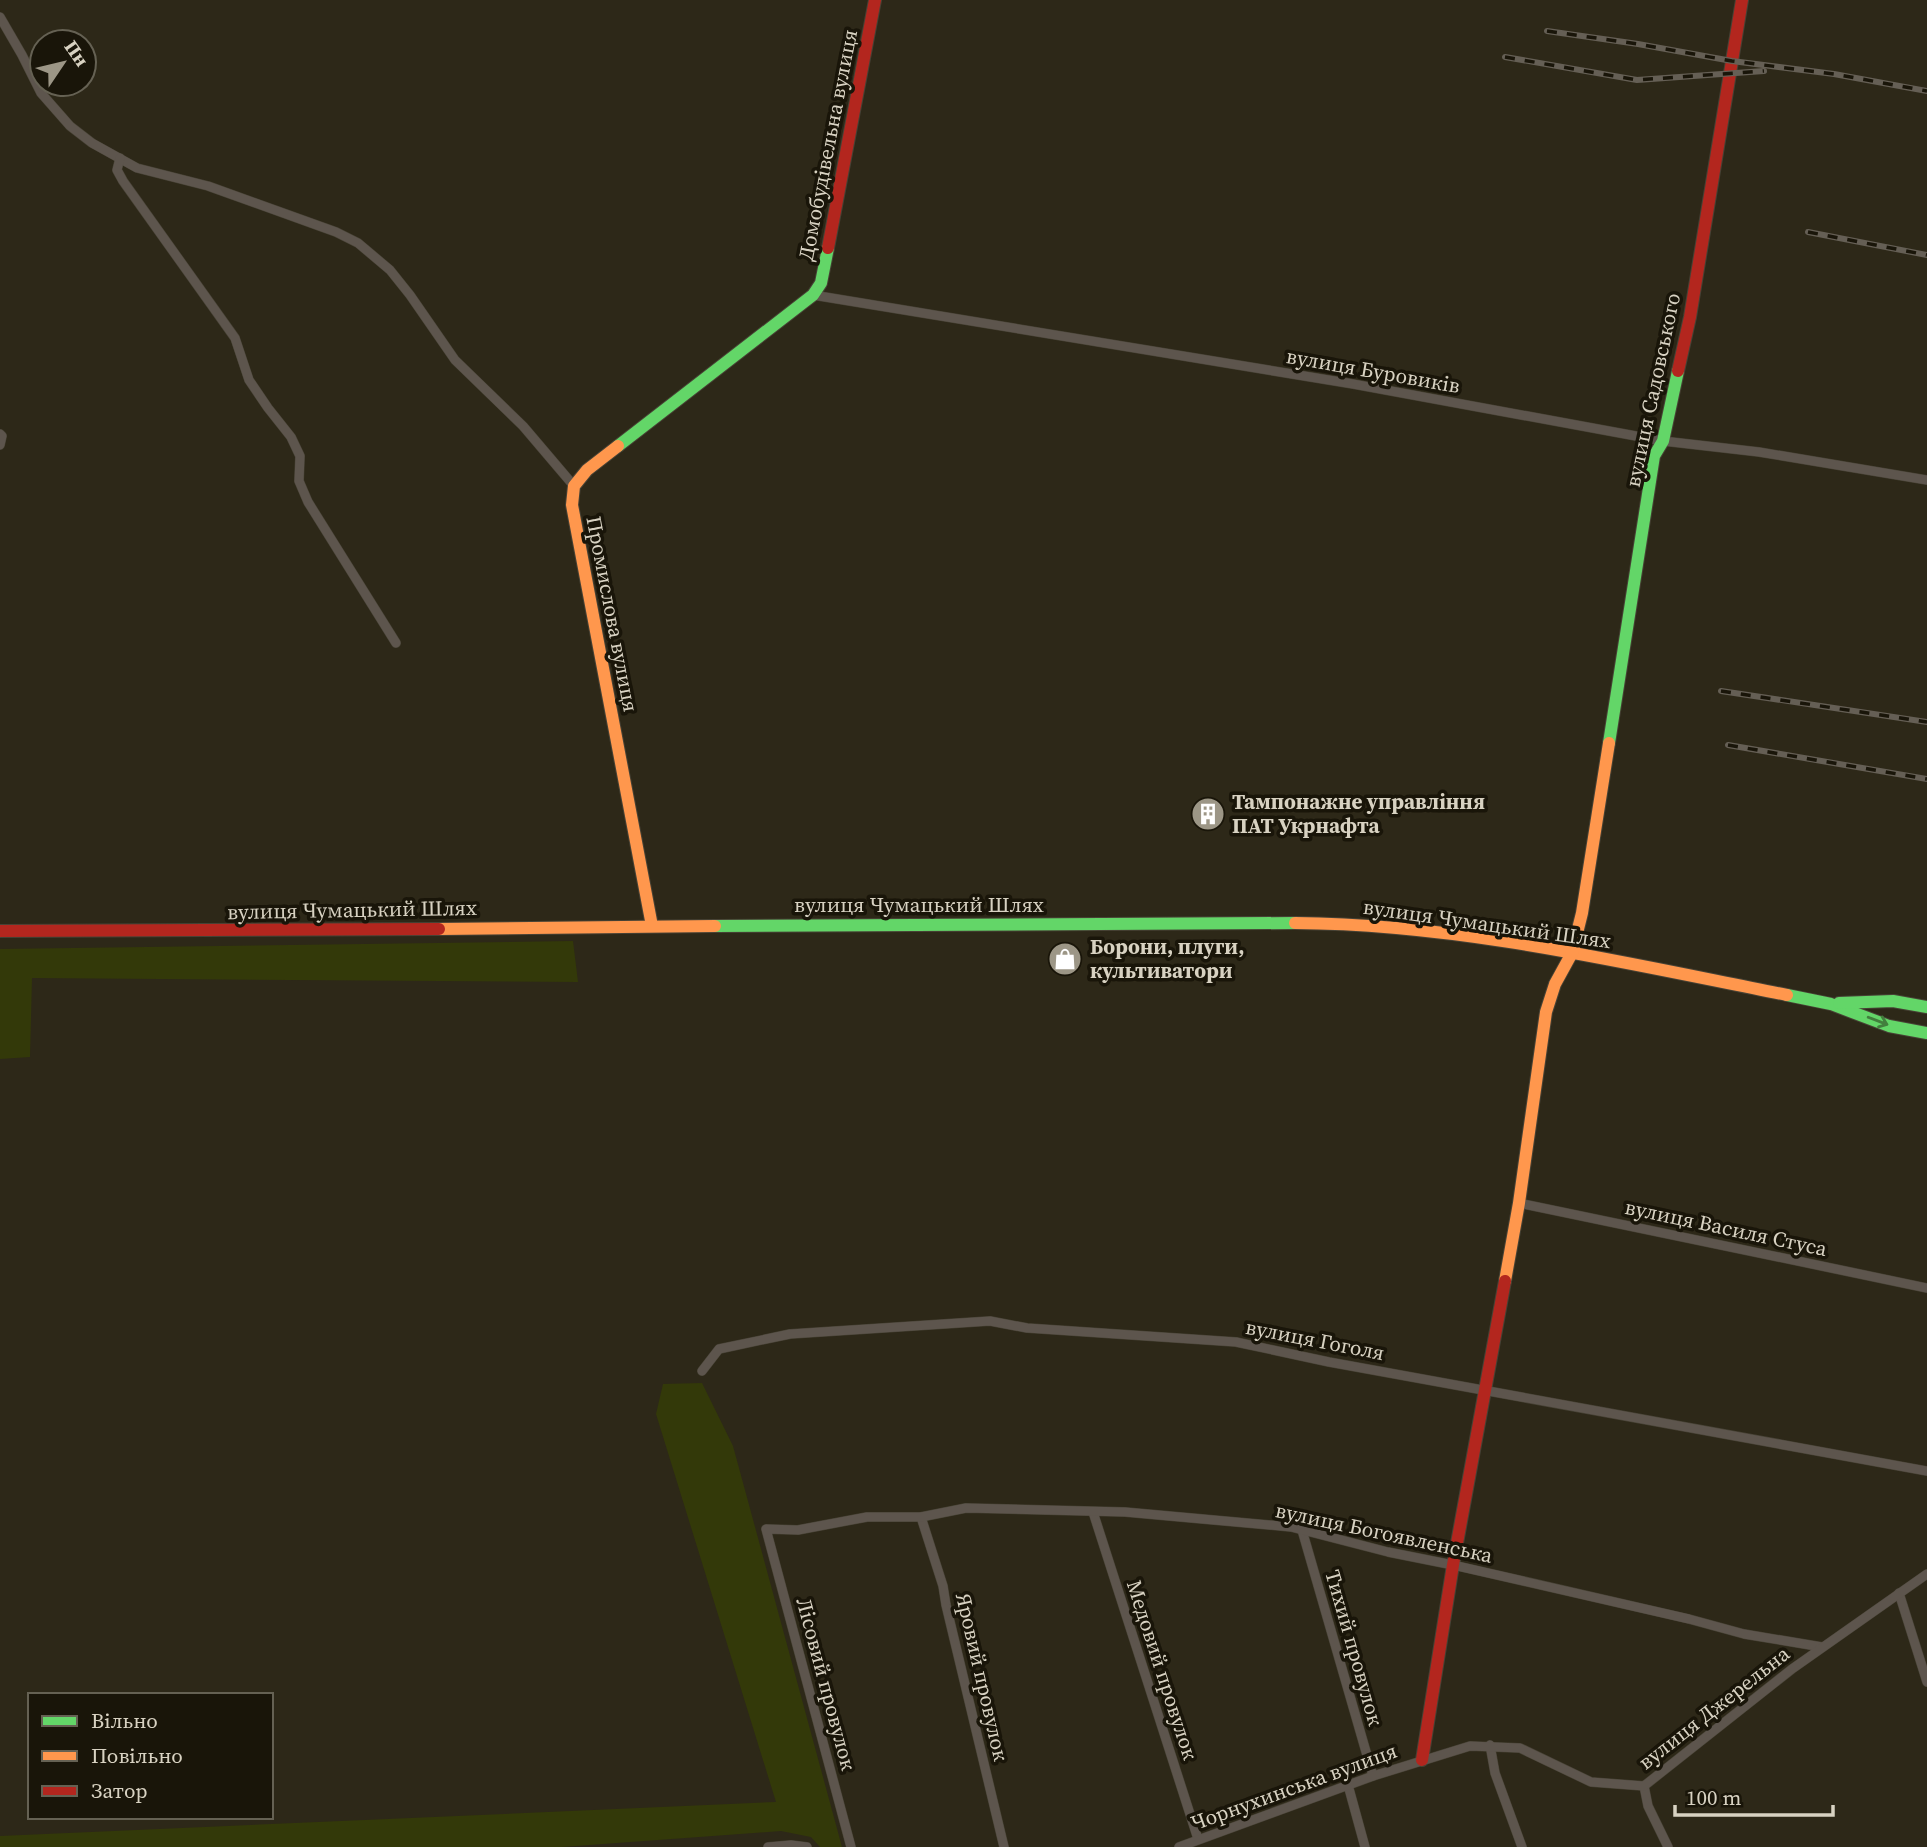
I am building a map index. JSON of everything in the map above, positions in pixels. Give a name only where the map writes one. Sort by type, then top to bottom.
[{"type":"street","name":"Домобудівельна вулиця","points":[[813,295],[821,283],[825,265],[874,0]]},
{"type":"street","name":"вулиця Садовського","points":[[1422,1760],[1453,1565],[1519,1203],[1546,1012],[1555,984],[1572,953],[1584,899],[1654,456],[1663,441],[1690,317],[1742,0]]},
{"type":"street","points":[[0,17],[41,93],[70,126],[92,143],[137,168],[208,186],[336,232],[358,243],[390,270],[455,360],[523,426],[574,486],[587,470],[813,295]]},
{"type":"street","points":[[120,158],[117,170],[123,181],[235,338],[249,380],[291,437],[300,456],[299,481],[309,502],[396,643]]},
{"type":"street","name":"вулиця Буровиків","points":[[813,295],[1353,384],[1663,441],[1759,452],[1927,480]]},
{"type":"street","name":"Промислова вулиця","points":[[574,486],[572,505],[652,926]]},
{"type":"street","name":"вулиця Чумацький Шлях","points":[[0,931],[1345,923],[1468,936],[1572,953],[1831,1003],[1889,1026],[1927,1033]]},
{"type":"street","name":"вулиця Чумацький Шлях","points":[[1831,1003],[1893,1001],[1927,1007]]},
{"type":"street","name":"вулиця Василя Стуса","points":[[1519,1203],[1927,1288]]},
{"type":"street","name":"вулиця Гоголя","points":[[702,1371],[719,1349],[790,1334],[990,1321],[1027,1328],[1236,1342],[1927,1471]]},
{"type":"street","name":"вулиця Богоявленська","points":[[766,1529],[798,1530],[867,1517],[921,1517],[966,1508],[1125,1512],[1291,1527],[1744,1634],[1822,1647]]},
{"type":"street","name":"Медовий провулок","points":[[1093,1512],[1198,1839]]},
{"type":"street","name":"Яровий провулок","points":[[921,1517],[943,1586],[1004,1847]]},
{"type":"street","name":"Лісовий провулок","points":[[766,1529],[851,1847]]},
{"type":"street","name":"Тихий провулок","points":[[1302,1530],[1373,1776]]},
{"type":"street","name":"вулиця Джерельна","points":[[1422,1760],[1470,1746],[1520,1748],[1591,1782],[1644,1786],[1822,1647],[1927,1574]]},
{"type":"street","points":[[1899,1593],[1927,1682]]},
{"type":"street","points":[[1490,1745],[1495,1773],[1522,1847]]},
{"type":"street","name":"Чорнухинська вулиця","points":[[1179,1847],[1422,1760]]},
{"type":"street","points":[[1348,1785],[1365,1847]]},
{"type":"street","points":[[1644,1786],[1648,1806],[1668,1847]]},
{"type":"street","points":[[768,1847],[792,1844],[807,1847]]},
{"type":"green space","points":[[573,941],[578,982],[32,978],[30,1057],[0,1059],[0,949]]},
{"type":"green space","points":[[702,1383],[733,1446],[842,1847],[820,1847],[811,1837],[781,1831],[562,1847],[0,1847],[0,1836],[776,1802],[656,1414],[663,1384]]},
{"type":"railway","points":[[1547,31],[1732,61],[1834,74],[1927,91]]},
{"type":"railway","points":[[1505,57],[1637,80],[1764,71]]},
{"type":"railway","points":[[1808,232],[1927,255]]},
{"type":"railway","points":[[1721,691],[1927,722]]},
{"type":"railway","points":[[1728,745],[1927,779]]},
{"type":"traffic: fast","points":[[618,446],[813,295],[821,283],[828,248]]},
{"type":"traffic: fast","points":[[1609,743],[1654,456],[1663,441],[1678,371]]},
{"type":"traffic: fast","points":[[715,926],[1295,923]]},
{"type":"traffic: fast","points":[[1787,995],[1831,1004],[1889,1026],[1927,1033]]},
{"type":"traffic: fast","points":[[1839,1003],[1893,1001],[1927,1007]]},
{"type":"traffic: slow","points":[[618,446],[587,470],[574,486],[572,505],[652,926]]},
{"type":"traffic: slow","points":[[1505,1281],[1546,1012],[1555,984],[1572,953],[1582,913],[1609,743]]},
{"type":"traffic: slow","points":[[1295,923],[1357,925],[1481,938],[1604,958],[1787,995]]},
{"type":"traffic: slow","points":[[439,929],[715,926]]},
{"type":"traffic: jam","points":[[828,248],[875,0]]},
{"type":"traffic: jam","points":[[1678,371],[1690,317],[1742,0]]},
{"type":"traffic: jam","points":[[0,931],[439,929]]},
{"type":"traffic: jam","points":[[1422,1760],[1453,1565],[1505,1281]]},
{"type":"place","name":"Тампонажне управління ПАТ Укрнафта","points":[[1208,814]]},
{"type":"place","name":"Борони, плуги, культиватори","points":[[1065,959]]}]
